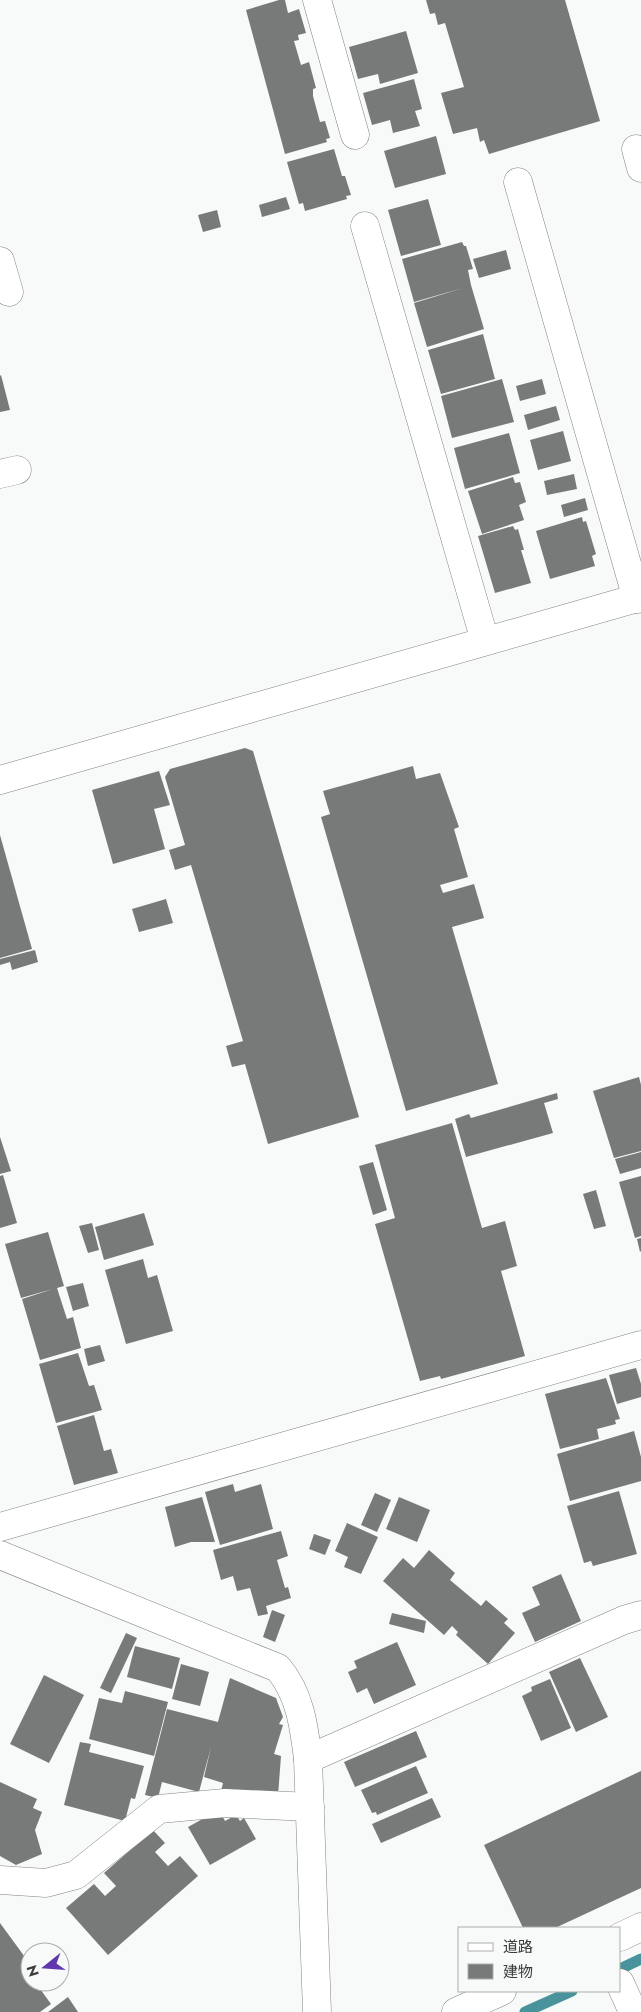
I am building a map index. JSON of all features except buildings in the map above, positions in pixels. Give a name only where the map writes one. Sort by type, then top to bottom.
[{"type":"street","points":[[317,0],[355,136]]},
{"type":"street","points":[[0,780],[639,598],[518,182]]},
{"type":"street","points":[[365,226],[485,641]]},
{"type":"street","points":[[0,260],[9,292]]},
{"type":"street","points":[[0,1527],[641,1346]]},
{"type":"street","points":[[0,1555],[278,1668],[289,1681],[304,1724],[308,1759],[317,2012]]},
{"type":"street","points":[[308,1759],[624,1620],[641,1615]]},
{"type":"street","points":[[0,1880],[46,1883],[76,1874],[159,1809],[225,1803],[310,1807]]},
{"type":"street","points":[[621,1937],[641,1927]]},
{"type":"street","points":[[621,1985],[633,2012]]},
{"type":"street","points":[[456,2012],[500,1992]]},
{"type":"waterway","points":[[621,1969],[641,1959]]},
{"type":"waterway","points":[[525,2012],[570,1992]]}]
